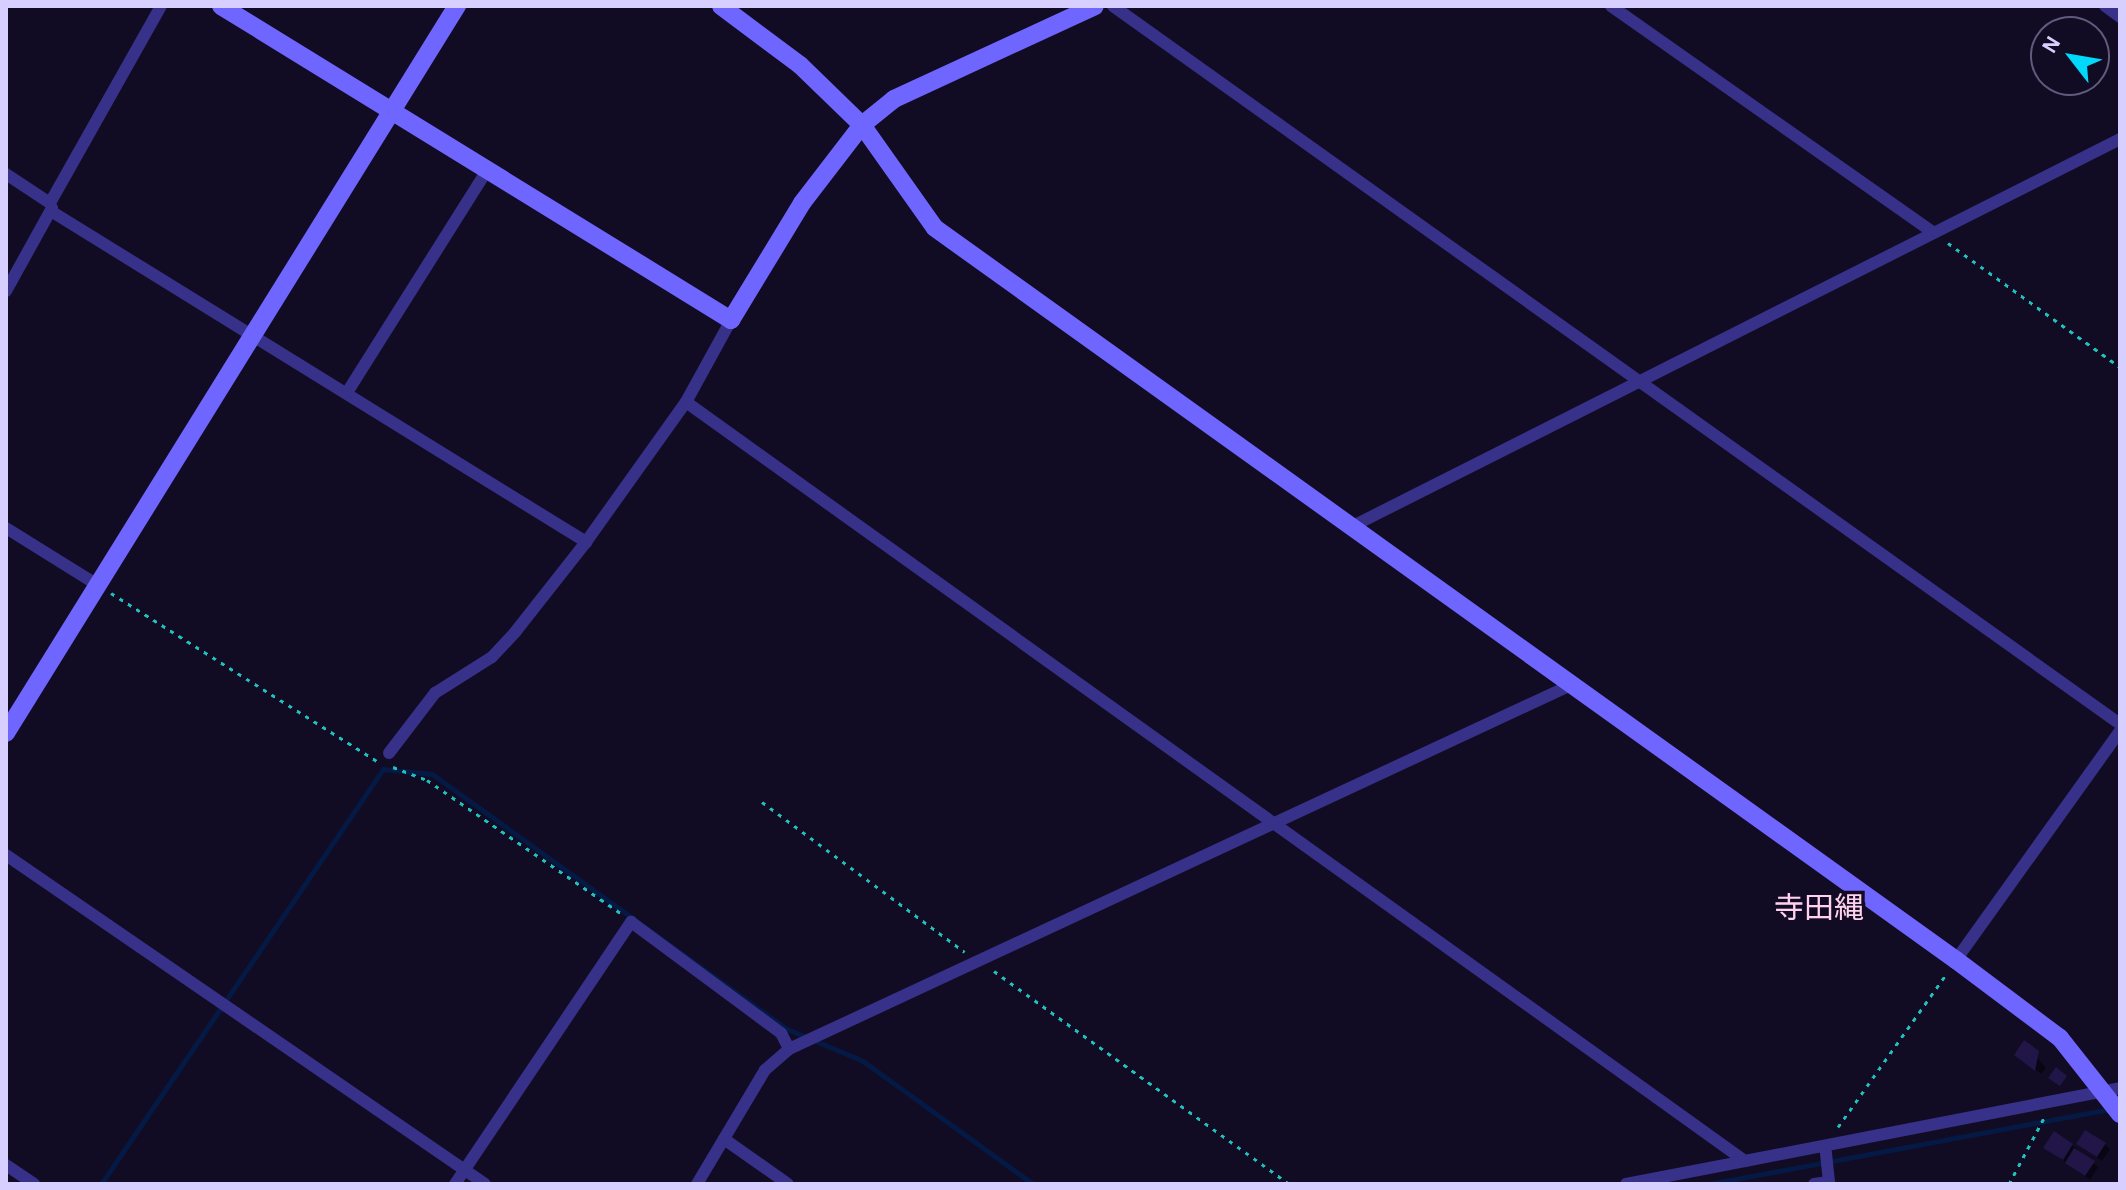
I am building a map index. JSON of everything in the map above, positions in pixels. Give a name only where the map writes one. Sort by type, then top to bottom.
[{"type":"street","points":[[6,291],[161,6]]},
{"type":"street","points":[[221,6],[486,172],[731,320]]},
{"type":"street","points":[[6,733],[457,6]]},
{"type":"street","points":[[721,6],[800,65],[862,125],[935,228],[1569,686],[1956,960],[2060,1038],[2113,1089],[2120,1114]]},
{"type":"street","points":[[389,753],[435,693],[508,640],[586,542],[686,402],[731,320],[802,203],[862,125],[894,99],[1095,6]]},
{"type":"street","points":[[1113,6],[2120,724]]},
{"type":"street","points":[[1611,6],[1932,232]]},
{"type":"street","points":[[2105,6],[2120,17]]},
{"type":"street","points":[[1349,528],[1636,379],[2120,139]]},
{"type":"street","points":[[348,391],[486,172]]},
{"type":"street","points":[[6,174],[52,208],[586,542]]},
{"type":"street","points":[[686,402],[1745,1161]]},
{"type":"street","points":[[6,528],[99,586]]},
{"type":"street","points":[[697,1184],[765,1070],[789,1049],[1569,686]]},
{"type":"street","points":[[1956,960],[2120,731]]},
{"type":"street","points":[[6,855],[485,1184]]},
{"type":"street","points":[[455,1184],[631,922],[781,1033],[789,1049]]},
{"type":"street","points":[[1626,1184],[1658,1181],[2113,1089]]},
{"type":"street","points":[[724,1139],[788,1184]]},
{"type":"street","points":[[1814,1184],[1829,1179],[1825,1146]]},
{"type":"street","points":[[6,1165],[34,1184]]},
{"type":"path","points":[[1932,232],[2120,367]]},
{"type":"path","points":[[99,586],[374,760],[427,780],[625,916]]},
{"type":"path","points":[[762,802],[1289,1184]]},
{"type":"path","points":[[1825,1146],[1956,960]]},
{"type":"path","points":[[2009,1184],[2044,1128]]},
{"type":"building","points":[[2024,1040],[2039,1051],[2035,1071],[2014,1055]]},
{"type":"building","points":[[2056,1067],[2067,1076],[2060,1086],[2048,1078]]},
{"type":"building","points":[[2085,1130],[2106,1143],[2097,1157],[2076,1144]]},
{"type":"building","points":[[2054,1131],[2073,1144],[2063,1160],[2043,1148]]},
{"type":"building","points":[[2074,1148],[2095,1161],[2085,1176],[2065,1163]]},
{"type":"waterway","points":[[101,1184],[383,769],[432,774],[787,1029],[863,1061],[1033,1184]]},
{"type":"waterway","points":[[1709,1184],[2109,1109]]},
{"type":"district","name":"寺田縄","points":[[1819,909]]}]
